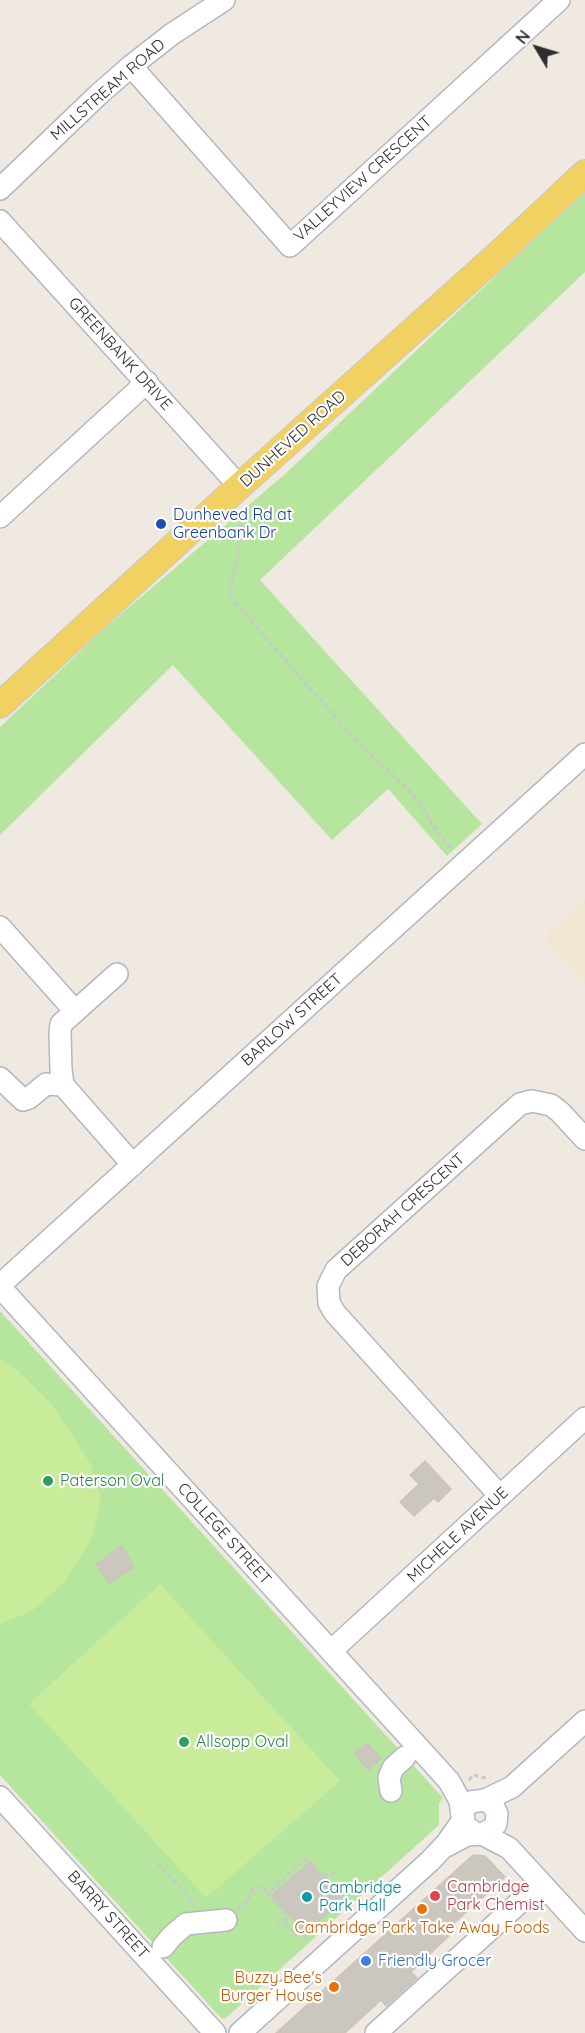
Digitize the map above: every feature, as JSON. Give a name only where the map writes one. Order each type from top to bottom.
[{"type":"main road","name":"DUNHEVED ROAD","points":[[0,705],[585,174]]},
{"type":"street","name":"VALLEYVIEW CRESCENT","points":[[131,66],[290,246],[559,0]]},
{"type":"street","name":"MILLSTREAM ROAD","points":[[0,189],[131,66],[218,1]]},
{"type":"street","name":"GREENBANK DRIVE","points":[[0,221],[240,487]]},
{"type":"street","points":[[0,517],[147,382]]},
{"type":"street","name":"BARLOW STREET","points":[[0,1286],[585,754]]},
{"type":"street","points":[[0,927],[75,1011]]},
{"type":"street","points":[[117,974],[64,1021],[60,1029],[63,1085],[133,1165]]},
{"type":"street","points":[[0,1078],[23,1100],[46,1084],[63,1085]]},
{"type":"street","name":"DEBORAH CRESCENT","points":[[500,1496],[335,1313],[329,1303],[328,1286],[336,1270],[520,1104],[532,1101],[551,1105],[585,1139]]},
{"type":"street","name":"COLLEGE STREET","points":[[0,1286],[331,1651],[459,1780],[490,1808]]},
{"type":"street","name":"MICHELE AVENUE","points":[[331,1651],[585,1419]]},
{"type":"street","points":[[490,1808],[585,1721]]},
{"type":"street","points":[[391,1791],[389,1778],[393,1768],[405,1757]]},
{"type":"street","name":"COLLEGE STREET","points":[[459,1780],[460,1801],[471,1826]]},
{"type":"street","name":"BARRY STREET","points":[[0,1797],[215,2033]]},
{"type":"street","points":[[509,1848],[471,1826],[464,1810],[470,1802],[490,1808],[509,1848],[585,1931]]},
{"type":"street","points":[[471,1826],[492,1829],[490,1808]]},
{"type":"street","points":[[240,2033],[436,1854],[459,1839],[471,1826]]},
{"type":"street","points":[[376,2033],[541,1883]]},
{"type":"street","points":[[163,1947],[186,1924],[230,1916]]},
{"type":"path","points":[[237,517],[243,532],[230,590],[232,599],[358,743],[407,788],[421,805],[436,832],[465,862]]},
{"type":"path","points":[[459,1780],[473,1775],[490,1779]]},
{"type":"path","points":[[269,1892],[307,1858],[347,1902],[334,1914]]},
{"type":"path","points":[[159,1864],[203,1912]]},
{"type":"path","points":[[322,1874],[330,1876],[336,1872]]},
{"type":"path","points":[[330,1876],[331,1884]]},
{"type":"path","points":[[230,1916],[246,1903],[249,1894],[255,1888],[263,1888],[269,1892],[267,1893],[287,1916],[285,1921]]},
{"type":"path","points":[[277,1924],[285,1921]]},
{"type":"path","points":[[285,1921],[296,1935],[305,1937],[320,1926]]},
{"type":"shaded area","points":[[585,899],[585,983],[544,937]]},
{"type":"green space","points":[[585,192],[585,272],[260,580],[482,824],[447,856],[388,789],[332,840],[173,665],[0,835],[0,727],[106,627],[284,475]]},
{"type":"green space","points":[[0,1311],[443,1798],[439,1803],[439,1825],[226,2018],[222,2019],[0,1775]]},
{"type":"green space","name":"Paterson Oval","points":[[0,1359],[18,1371],[53,1406],[90,1463],[101,1499],[91,1540],[64,1583],[32,1611],[0,1624]]},
{"type":"green space","name":"Allsopp Oval","points":[[160,1584],[340,1781],[206,1898],[29,1704]]},
{"type":"building","points":[[425,1461],[451,1489],[438,1502],[434,1498],[414,1516],[400,1502],[419,1484],[410,1475]]},
{"type":"building","points":[[122,1546],[134,1567],[109,1583],[96,1564]]},
{"type":"building","points":[[367,1743],[381,1758],[369,1770],[354,1754]]},
{"type":"building","points":[[473,1855],[485,1856],[505,1877],[450,1927],[454,1931],[411,1972],[417,1978],[386,2006],[381,2000],[345,2033],[276,2033]]},
{"type":"building","name":"Cambridge Park Hall","points":[[310,1862],[342,1900],[305,1933],[272,1895]]},
{"type":"place","name":"Dunheved Rd at Greenbank Dr","points":[[161,524]]},
{"type":"place","name":"Paterson Oval","points":[[48,1481]]},
{"type":"place","name":"Allsopp Oval","points":[[184,1742]]},
{"type":"place","name":"Cambridge Park Chemist","points":[[435,1896]]},
{"type":"place","name":"Cambridge Park Hall","points":[[307,1897]]},
{"type":"place","name":"Cambridge Park Take Away Foods","points":[[422,1909]]},
{"type":"place","name":"Friendly Grocer","points":[[366,1961]]},
{"type":"place","name":"Buzzy Bee's Burger House","points":[[334,1987]]}]
